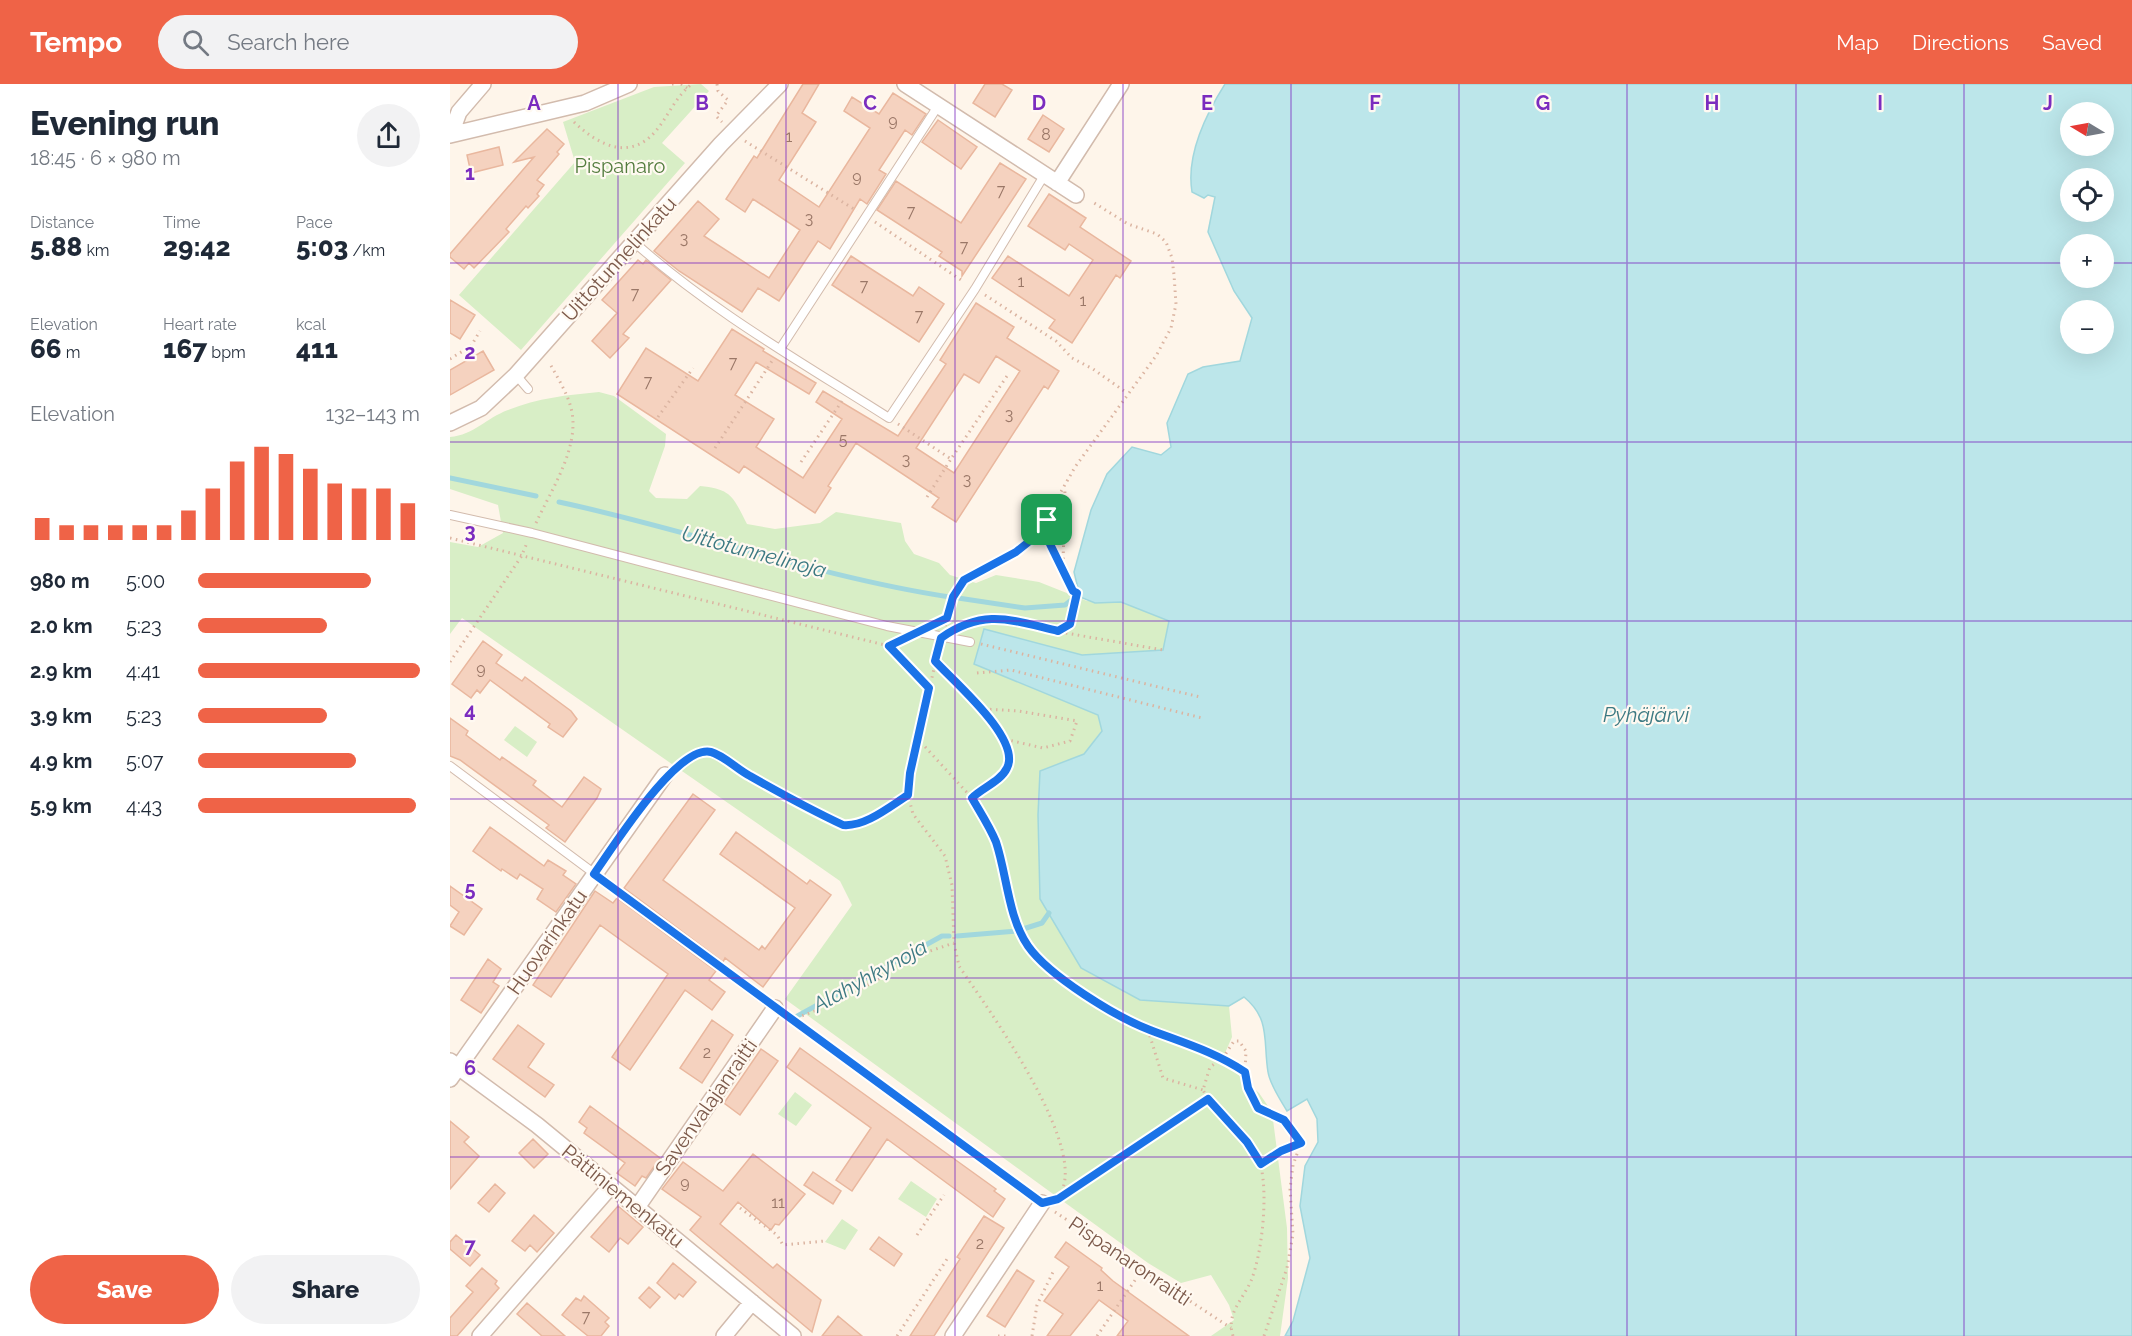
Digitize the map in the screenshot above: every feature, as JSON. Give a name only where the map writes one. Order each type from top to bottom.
[{"type":"street","points":[[451,135],[459,112],[483,84]]},
{"type":"street","points":[[451,135],[585,103],[630,84]]},
{"type":"street","name":"Uittotunnelinkatu","points":[[450,423],[481,408],[516,375],[721,144],[780,84]]},
{"type":"street","points":[[905,84],[1076,195]]},
{"type":"street","points":[[1051,179],[1121,84]]},
{"type":"street","name":"Huovarinkatu","points":[[450,1079],[455,1064],[665,775]]},
{"type":"street","name":"Savenvalajanraitti","points":[[638,1206],[775,1008]]},
{"type":"street","name":"Pättiniemenkatu","points":[[455,1064],[638,1206],[793,1336]]},
{"type":"street","points":[[480,1336],[611,1186]]},
{"type":"street","points":[[953,1336],[1042,1203]]},
{"type":"street","points":[[724,1336],[752,1302]]},
{"type":"lane","points":[[780,349],[939,104]]},
{"type":"lane","points":[[634,242],[683,283],[780,349],[889,418],[1051,179]]},
{"type":"lane","points":[[516,375],[528,389]]},
{"type":"lane","points":[[450,515],[532,533],[789,602],[941,638],[970,642]]},
{"type":"lane","points":[[450,766],[775,1008]]},
{"type":"path","points":[[672,84],[679,84],[687,88]]},
{"type":"path","points":[[572,120],[592,138],[604,145],[627,149],[641,144],[656,132],[692,84]]},
{"type":"path","points":[[717,84],[718,91],[728,100],[716,116],[726,125]]},
{"type":"path","points":[[742,140],[866,216],[1037,328],[1056,341],[1072,358],[1093,369],[1127,393]]},
{"type":"path","points":[[1058,1199],[1065,1174],[1058,1134],[1039,1089],[959,966],[954,943],[952,885],[945,856],[913,814],[908,795],[917,738],[953,597],[964,580],[1016,552],[1036,536],[1075,467],[1156,356],[1171,328],[1176,304],[1172,258],[1166,242],[1157,234],[1128,224],[1088,199],[1076,195]]},
{"type":"path","points":[[450,359],[471,346],[480,331]]},
{"type":"path","points":[[715,448],[780,349]]},
{"type":"path","points":[[450,662],[521,557],[564,463],[572,435],[572,410],[561,382],[547,359]]},
{"type":"path","points":[[658,417],[693,368]]},
{"type":"path","points":[[927,497],[1009,373]]},
{"type":"path","points":[[801,462],[848,392]]},
{"type":"path","points":[[889,418],[951,459]]},
{"type":"path","points":[[1063,567],[1065,486]]},
{"type":"path","points":[[1047,520],[1049,542],[1073,591],[1077,593],[1070,624],[1058,631]]},
{"type":"path","points":[[450,538],[889,646],[929,688]]},
{"type":"path","points":[[889,646],[947,618]]},
{"type":"path","points":[[941,638],[961,624],[1000,618],[1163,650]]},
{"type":"path","points":[[970,642],[1200,697]]},
{"type":"path","points":[[935,661],[969,698],[984,709],[1004,739],[1010,759],[1007,769],[972,798]]},
{"type":"path","points":[[977,673],[1011,670],[1202,718]]},
{"type":"path","points":[[984,709],[1019,711],[1077,721],[1070,741],[1061,744],[1043,748],[1004,739]]},
{"type":"path","points":[[917,738],[972,798],[995,840],[1019,926],[1027,945],[1050,971],[1111,1010],[1148,1030],[1223,1058],[1245,1072]]},
{"type":"path","points":[[665,775],[683,762],[711,752],[806,807],[843,825],[852,826],[880,813],[908,795]]},
{"type":"path","points":[[791,1020],[833,1004],[930,951],[954,943]]},
{"type":"path","name":"Pispanaronraitti","points":[[775,1008],[1042,1203],[1231,1328]]},
{"type":"path","points":[[1148,1030],[1163,1078],[1203,1090],[1208,1099],[1247,1142],[1261,1164],[1261,1235],[1251,1281],[1232,1314],[1233,1336]]},
{"type":"path","points":[[1203,1090],[1210,1072],[1223,1058],[1231,1043],[1239,1041],[1246,1051],[1245,1072],[1248,1088],[1258,1108],[1284,1120],[1301,1143]]},
{"type":"path","points":[[1042,1203],[1058,1199],[1208,1099]]},
{"type":"path","points":[[1261,1164],[1281,1151],[1301,1143]]},
{"type":"path","points":[[1264,1336],[1287,1268],[1293,1234],[1290,1189],[1293,1165],[1301,1143]]},
{"type":"path","points":[[918,1235],[944,1195]]},
{"type":"path","points":[[740,1208],[777,1235],[783,1245],[825,1241]]},
{"type":"path","points":[[897,1336],[949,1256]]},
{"type":"path","points":[[1032,1336],[1037,1305],[1054,1270]]},
{"type":"path","points":[[1097,1336],[1143,1270]]},
{"type":"path","points":[[998,1336],[1008,1336]]},
{"type":"green space","name":"Pispanaro","points":[[701,84],[709,91],[662,143],[685,163],[521,350],[459,295],[575,162],[563,122],[654,87]]},
{"type":"green space","points":[[599,392],[614,396],[666,434],[665,446],[649,491],[656,498],[687,499],[700,486],[719,489],[734,501],[747,524],[775,529],[820,523],[836,512],[901,523],[905,541],[914,554],[939,563],[950,575],[976,583],[996,575],[1039,582],[1087,601],[1121,602],[1140,607],[1169,621],[1163,650],[1082,655],[984,629],[974,664],[1098,715],[1102,730],[1084,754],[1040,771],[1040,899],[1082,968],[1140,1000],[1229,1006],[1232,1037],[1222,1060],[1259,1093],[1272,1112],[1287,1228],[1288,1278],[1280,1336],[1211,1336],[1234,1320],[1229,1305],[1211,1275],[1181,1283],[1148,1263],[785,999],[852,905],[840,881],[462,618],[450,634],[450,542],[478,547],[503,533],[498,505],[450,489],[450,437],[473,430],[500,413],[519,406],[575,394]]},
{"type":"green space","points":[[515,726],[537,742],[527,757],[504,740]]},
{"type":"green space","points":[[795,1092],[812,1105],[796,1126],[778,1114]]},
{"type":"green space","points":[[911,1181],[937,1199],[926,1217],[898,1199]]},
{"type":"green space","points":[[842,1219],[858,1230],[845,1250],[825,1242]]},
{"type":"water","name":"Pyhäjärvi","points":[[1225,84],[2132,84],[2132,1336],[1285,1336],[1293,1321],[1310,1258],[1300,1206],[1305,1166],[1318,1142],[1317,1119],[1307,1099],[1287,1111],[1278,1097],[1268,1072],[1262,1022],[1253,1005],[1244,997],[1229,1006],[1140,1000],[1081,968],[1040,899],[1038,815],[1040,771],[1084,754],[1102,731],[1098,715],[974,664],[984,629],[1082,655],[1163,650],[1169,621],[1121,602],[1095,603],[1080,597],[1074,572],[1091,510],[1107,474],[1132,447],[1161,455],[1171,447],[1167,423],[1188,374],[1203,367],[1240,361],[1252,318],[1234,291],[1208,232],[1215,197],[1208,195],[1204,198],[1192,192],[1192,164],[1205,122]]},
{"type":"building","points":[[803,84],[819,84],[802,113],[816,122],[779,180],[819,207],[870,128],[844,111],[852,97],[879,114],[893,93],[926,114],[912,135],[905,130],[879,170],[886,174],[867,204],[860,199],[830,249],[818,241],[779,301],[758,288],[742,312],[679,271],[654,251],[698,201],[719,219],[704,236],[769,278],[800,230],[753,199],[745,212],[726,199],[754,156],[757,158]]},
{"type":"building","points":[[985,84],[1002,84],[1012,90],[995,117],[973,103]]},
{"type":"building","points":[[1043,115],[1064,129],[1049,152],[1028,139]]},
{"type":"building","points":[[938,120],[977,147],[961,169],[922,142]]},
{"type":"building","points":[[547,129],[564,144],[557,152],[559,154],[537,180],[544,185],[537,194],[539,196],[528,208],[526,206],[506,229],[509,232],[474,268],[469,263],[464,269],[450,257],[450,254],[534,157],[514,162]]},
{"type":"building","points":[[499,147],[503,165],[471,173],[467,155]]},
{"type":"building","points":[[1000,163],[1026,179],[962,276],[962,271],[939,256],[942,252],[877,210],[896,181],[961,223]]},
{"type":"building","points":[[1049,194],[1086,218],[1080,227],[1131,261],[1120,278],[1116,275],[1072,343],[1049,328],[1055,320],[992,278],[1008,256],[1069,296],[1093,260],[1069,244],[1065,250],[1028,226]]},
{"type":"building","points":[[851,256],[913,296],[919,287],[944,304],[919,342],[832,285]]},
{"type":"building","points":[[638,260],[643,264],[646,260],[671,280],[623,334],[629,338],[610,358],[592,341],[617,313],[602,300]]},
{"type":"building","points":[[450,300],[475,315],[460,339],[450,333]]},
{"type":"building","points":[[976,303],[1014,327],[1007,338],[1059,371],[1048,389],[1044,386],[956,522],[932,507],[939,498],[856,443],[828,486],[831,488],[815,513],[744,466],[739,473],[617,394],[646,348],[698,381],[732,329],[816,383],[809,394],[756,362],[735,395],[774,419],[756,447],[803,478],[842,419],[816,402],[823,391],[898,436],[946,364],[940,360]],"holes":[[[996,356],[1020,371],[954,473],[916,448],[964,374],[979,383]]]},
{"type":"building","points":[[483,351],[494,370],[450,395],[450,370]]},
{"type":"building","points":[[483,641],[502,655],[496,663],[522,681],[525,677],[571,711],[577,719],[563,737],[548,727],[550,724],[490,680],[480,693],[477,690],[471,698],[452,684]]},
{"type":"building","points":[[450,718],[468,731],[466,735],[500,760],[502,757],[536,781],[533,785],[562,807],[584,777],[601,789],[565,842],[546,828],[549,825],[460,760],[450,756]]},
{"type":"building","points":[[693,794],[715,810],[663,880],[759,950],[762,946],[765,949],[795,908],[720,854],[736,832],[807,884],[810,880],[831,895],[763,987],[725,958],[723,962],[624,888]]},
{"type":"building","points":[[490,827],[544,866],[548,860],[566,871],[563,875],[576,884],[556,912],[537,899],[543,889],[520,874],[517,879],[502,869],[501,871],[473,851]]},
{"type":"building","points":[[450,886],[482,909],[464,935],[450,926],[459,912],[450,905]]},
{"type":"building","points":[[595,891],[613,903],[617,898],[716,971],[709,980],[725,992],[712,1010],[685,990],[630,1070],[612,1057],[668,974],[600,925],[551,997],[533,985]]},
{"type":"building","points":[[488,959],[501,969],[493,982],[499,986],[481,1013],[461,1000]]},
{"type":"building","points":[[712,1020],[733,1035],[702,1083],[680,1068]]},
{"type":"building","points":[[518,1025],[544,1044],[528,1067],[554,1085],[545,1097],[493,1059]]},
{"type":"building","points":[[800,1048],[996,1189],[994,1191],[1005,1199],[993,1217],[887,1139],[852,1191],[836,1180],[871,1128],[787,1067]]},
{"type":"building","points":[[761,1049],[778,1061],[740,1115],[724,1103]]},
{"type":"building","points":[[590,1106],[660,1158],[646,1178],[642,1176],[635,1186],[617,1173],[625,1163],[584,1133],[587,1128],[579,1122]]},
{"type":"building","points":[[450,1121],[469,1137],[464,1142],[479,1156],[450,1189]]},
{"type":"building","points":[[533,1139],[548,1154],[534,1168],[519,1153]]},
{"type":"building","points":[[753,1154],[805,1194],[779,1225],[775,1224],[771,1230],[738,1202],[720,1224],[773,1268],[777,1264],[821,1300],[812,1332],[690,1230],[701,1217],[662,1189],[683,1162],[723,1191]]},
{"type":"building","points":[[813,1172],[841,1191],[833,1204],[804,1185]]},
{"type":"building","points":[[495,1184],[505,1193],[489,1212],[478,1203]]},
{"type":"building","points":[[618,1206],[643,1227],[628,1244],[620,1238],[609,1252],[591,1237]]},
{"type":"building","points":[[534,1215],[554,1233],[537,1252],[530,1245],[525,1251],[512,1241]]},
{"type":"building","points":[[984,1216],[1004,1228],[934,1336],[910,1336],[960,1259],[957,1257]]},
{"type":"building","points":[[456,1235],[480,1255],[470,1266],[450,1249],[450,1242]]},
{"type":"building","points":[[879,1237],[902,1254],[894,1266],[870,1249]]},
{"type":"building","points":[[1066,1242],[1102,1268],[1101,1270],[1113,1281],[1189,1336],[1117,1336],[1128,1321],[1099,1300],[1070,1336],[1047,1336],[1063,1314],[1044,1301],[1069,1267],[1055,1257]]},
{"type":"building","points":[[673,1263],[696,1282],[683,1297],[679,1294],[675,1299],[657,1283]]},
{"type":"building","points":[[482,1268],[497,1281],[495,1284],[499,1288],[457,1336],[450,1336],[450,1318],[473,1292],[466,1286]]},
{"type":"building","points":[[1017,1270],[1034,1281],[1005,1327],[987,1316]]},
{"type":"building","points":[[649,1287],[660,1297],[650,1308],[639,1298]]},
{"type":"building","points":[[584,1296],[609,1318],[605,1322],[609,1326],[601,1336],[588,1336],[562,1315],[576,1298],[581,1301]]},
{"type":"building","points":[[527,1303],[565,1336],[542,1336],[517,1314]]},
{"type":"building","points":[[838,1316],[862,1336],[822,1336]]},
{"type":"waterway","name":"Uittotunnelinoja","points":[[450,478],[536,496]]},
{"type":"waterway","name":"Uittotunnelinoja","points":[[559,502],[852,578],[950,597]]},
{"type":"waterway","name":"Uittotunnelinoja","points":[[958,598],[1025,608],[1065,605],[1079,594]]},
{"type":"waterway","name":"Alahyhkynoja","points":[[1023,929],[1042,923],[1049,913]]},
{"type":"waterway","name":"Alahyhkynoja","points":[[957,936],[1017,931]]},
{"type":"waterway","name":"Alahyhkynoja","points":[[792,1019],[942,936],[949,936]]},
{"type":"route","points":[[1047,520],[1049,542],[1073,591],[1077,593],[1070,624],[1058,631],[1000,618],[961,624],[941,638],[935,661],[969,698],[984,709],[1004,739],[1010,759],[1007,769],[972,798],[995,840],[1019,926],[1027,945],[1050,971],[1111,1010],[1148,1030],[1205,1049],[1245,1072],[1248,1088],[1258,1108],[1284,1120],[1290,1125],[1301,1143],[1281,1151],[1261,1164],[1247,1142],[1208,1099],[1058,1199],[1042,1203],[594,874],[665,775],[701,753],[711,752],[747,775],[843,825],[852,826],[880,813],[908,795],[910,773],[929,688],[889,646],[947,618],[953,597],[964,580],[1016,552],[1036,536],[1047,520]]}]
